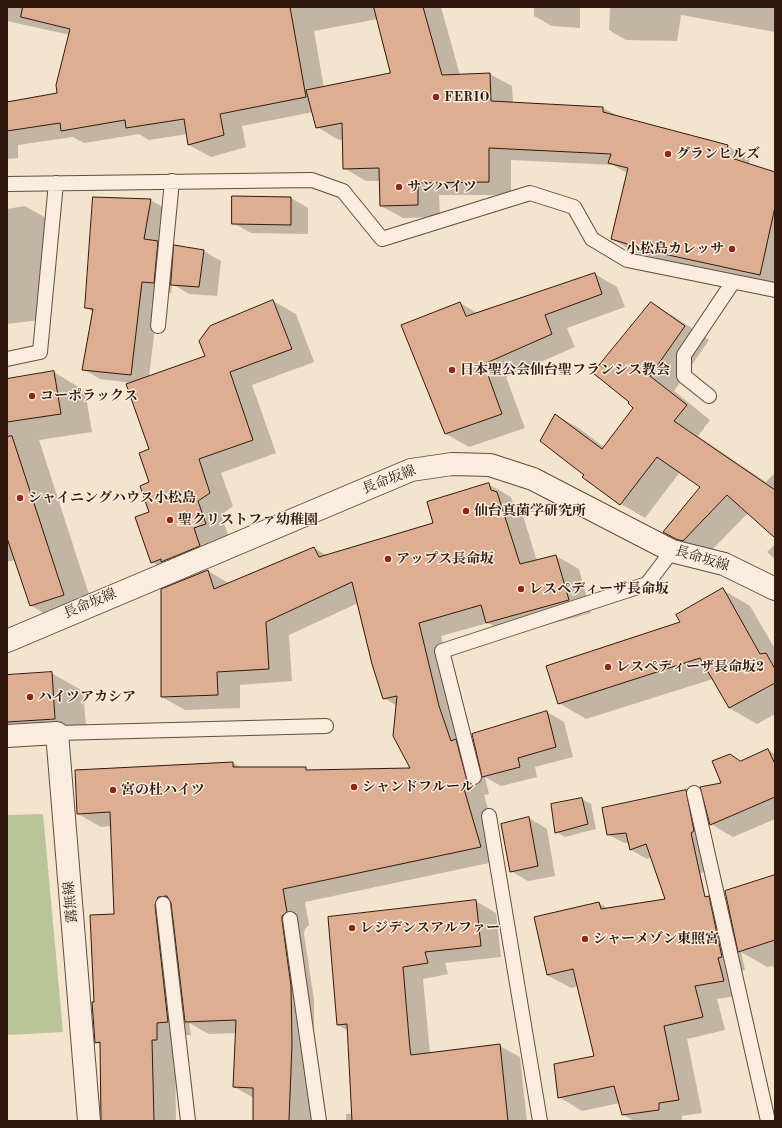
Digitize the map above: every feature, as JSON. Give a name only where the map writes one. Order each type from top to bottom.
[{"type":"street","name":"長命坂線","points":[[7,641],[411,470],[452,464],[490,465],[533,479],[672,550],[724,564],[775,589]]},
{"type":"street","points":[[7,736],[57,733]]},
{"type":"street","name":"露無線","points":[[57,733],[89,1121]]},
{"type":"lane","points":[[7,184],[312,180],[343,191],[382,239],[530,193],[574,207],[592,239],[627,260],[775,290]]},
{"type":"lane","points":[[158,326],[172,181]]},
{"type":"lane","points":[[7,359],[40,352],[56,183]]},
{"type":"lane","points":[[709,396],[684,376],[684,355],[733,282]]},
{"type":"lane","points":[[474,777],[442,651],[647,584],[672,550]]},
{"type":"lane","points":[[57,733],[326,726]]},
{"type":"lane","points":[[694,793],[768,1121]]},
{"type":"lane","points":[[489,816],[540,1121]]},
{"type":"lane","points":[[163,904],[188,1121]]},
{"type":"lane","points":[[290,919],[319,1121]]},
{"type":"green space","points":[[43,814],[63,1032],[7,1035],[7,815]]},
{"type":"building","points":[[23,7],[290,7],[306,97],[220,114],[224,135],[188,145],[184,119],[126,128],[125,120],[61,131],[60,123],[7,131],[7,102],[57,93],[56,85],[70,29],[21,17]]},
{"type":"building","points":[[374,7],[423,7],[442,75],[490,73],[491,101],[603,107],[603,112],[728,145],[725,156],[775,172],[775,207],[760,275],[650,251],[611,239],[628,168],[608,163],[611,154],[489,148],[489,182],[418,183],[418,205],[380,206],[379,168],[343,169],[342,123],[316,128],[306,90],[390,73]]},
{"type":"building","points":[[232,196],[291,197],[291,225],[232,224]]},
{"type":"building","points":[[93,197],[151,199],[144,239],[158,241],[154,283],[142,282],[131,375],[82,370],[93,309],[85,308]]},
{"type":"building","points":[[174,245],[204,250],[199,287],[171,285]]},
{"type":"building","points":[[595,273],[602,294],[545,315],[552,334],[484,364],[502,414],[445,434],[401,325],[460,302],[466,316]]},
{"type":"building","points":[[273,300],[292,349],[230,372],[253,440],[199,459],[210,493],[198,501],[206,524],[194,528],[200,546],[161,562],[161,559],[151,563],[135,517],[149,512],[140,486],[149,482],[139,453],[149,449],[126,384],[205,356],[199,341],[210,326]]},
{"type":"building","points":[[651,302],[685,326],[650,376],[687,405],[674,421],[775,490],[775,538],[727,495],[683,541],[676,539],[663,532],[700,487],[657,457],[620,505],[582,477],[584,475],[540,441],[555,414],[602,449],[633,408],[628,403],[629,402],[593,373]]},
{"type":"building","name":"コーポラックス","points":[[54,371],[61,414],[7,422],[7,379]]},
{"type":"building","name":"シャイニングハウス小松島","points":[[12,436],[64,595],[30,606],[7,538],[7,437]]},
{"type":"building","points":[[489,483],[491,490],[497,492],[520,564],[556,555],[569,600],[486,623],[481,605],[419,623],[439,706],[451,741],[456,739],[467,781],[462,782],[481,847],[283,889],[287,912],[282,916],[282,920],[291,986],[292,1044],[289,1121],[253,1121],[253,1088],[233,1087],[236,1020],[185,1022],[171,903],[167,896],[158,897],[155,905],[168,1022],[157,1023],[157,1040],[152,1040],[154,1121],[101,1121],[100,1042],[95,1043],[92,1002],[94,1002],[90,915],[114,914],[110,812],[77,814],[75,770],[233,762],[233,767],[306,767],[306,770],[410,768],[393,736],[397,696],[383,699],[372,664],[352,582],[266,622],[269,669],[217,672],[218,695],[161,697],[161,589],[208,570],[214,589],[314,547],[319,557],[433,523],[427,502]]},
{"type":"building","points":[[723,588],[760,654],[766,653],[775,669],[775,683],[729,708],[700,658],[558,704],[546,666],[680,622],[676,615]]},
{"type":"building","name":"ハイツアカシア","points":[[52,672],[55,719],[7,722],[7,675]]},
{"type":"building","points":[[547,711],[556,747],[518,758],[520,767],[482,777],[472,734]]},
{"type":"building","points":[[768,749],[775,764],[775,797],[710,825],[700,787],[721,783],[712,761],[730,754],[740,761]]},
{"type":"building","points":[[686,790],[694,831],[691,833],[705,897],[709,896],[722,957],[718,958],[724,981],[695,986],[703,1017],[664,1026],[679,1100],[659,1103],[659,1110],[622,1115],[614,1086],[558,1098],[554,1064],[594,1056],[573,969],[547,975],[534,917],[599,902],[601,909],[665,899],[646,844],[630,850],[626,833],[607,835],[602,808]]},
{"type":"building","points":[[582,798],[588,824],[555,833],[551,804]]},
{"type":"building","points":[[529,817],[538,866],[510,872],[501,824]]},
{"type":"building","points":[[775,875],[775,940],[738,952],[725,891]]},
{"type":"building","points":[[476,900],[481,946],[425,952],[428,963],[403,967],[410,1049],[411,1055],[500,1044],[508,1121],[352,1121],[347,1024],[337,1025],[328,917]]},
{"type":"place","name":"FERIO","points":[[436,97]]},
{"type":"place","name":"グランヒルズ","points":[[668,154]]},
{"type":"place","name":"サンハイツ","points":[[399,187]]},
{"type":"place","name":"小松島カレッサ","points":[[732,249]]},
{"type":"place","name":"日本聖公会仙台聖フランシス教会","points":[[452,370]]},
{"type":"place","name":"コーポラックス","points":[[32,396]]},
{"type":"place","name":"シャイニングハウス小松島","points":[[20,498]]},
{"type":"place","name":"仙台真菌学研究所","points":[[466,511]]},
{"type":"place","name":"聖クリストファ幼稚園","points":[[170,520]]},
{"type":"place","name":"アップス長命坂","points":[[388,559]]},
{"type":"place","name":"レスペディーザ長命坂","points":[[521,589]]},
{"type":"place","name":"レスペディーザ長命坂2","points":[[608,667]]},
{"type":"place","name":"ハイツアカシア","points":[[30,697]]},
{"type":"place","name":"シャンドフルール","points":[[354,787]]},
{"type":"place","name":"宮の杜ハイツ","points":[[113,790]]},
{"type":"place","name":"レジデンスアルファー","points":[[352,928]]},
{"type":"place","name":"シャーメゾン東照宮","points":[[585,939]]}]
